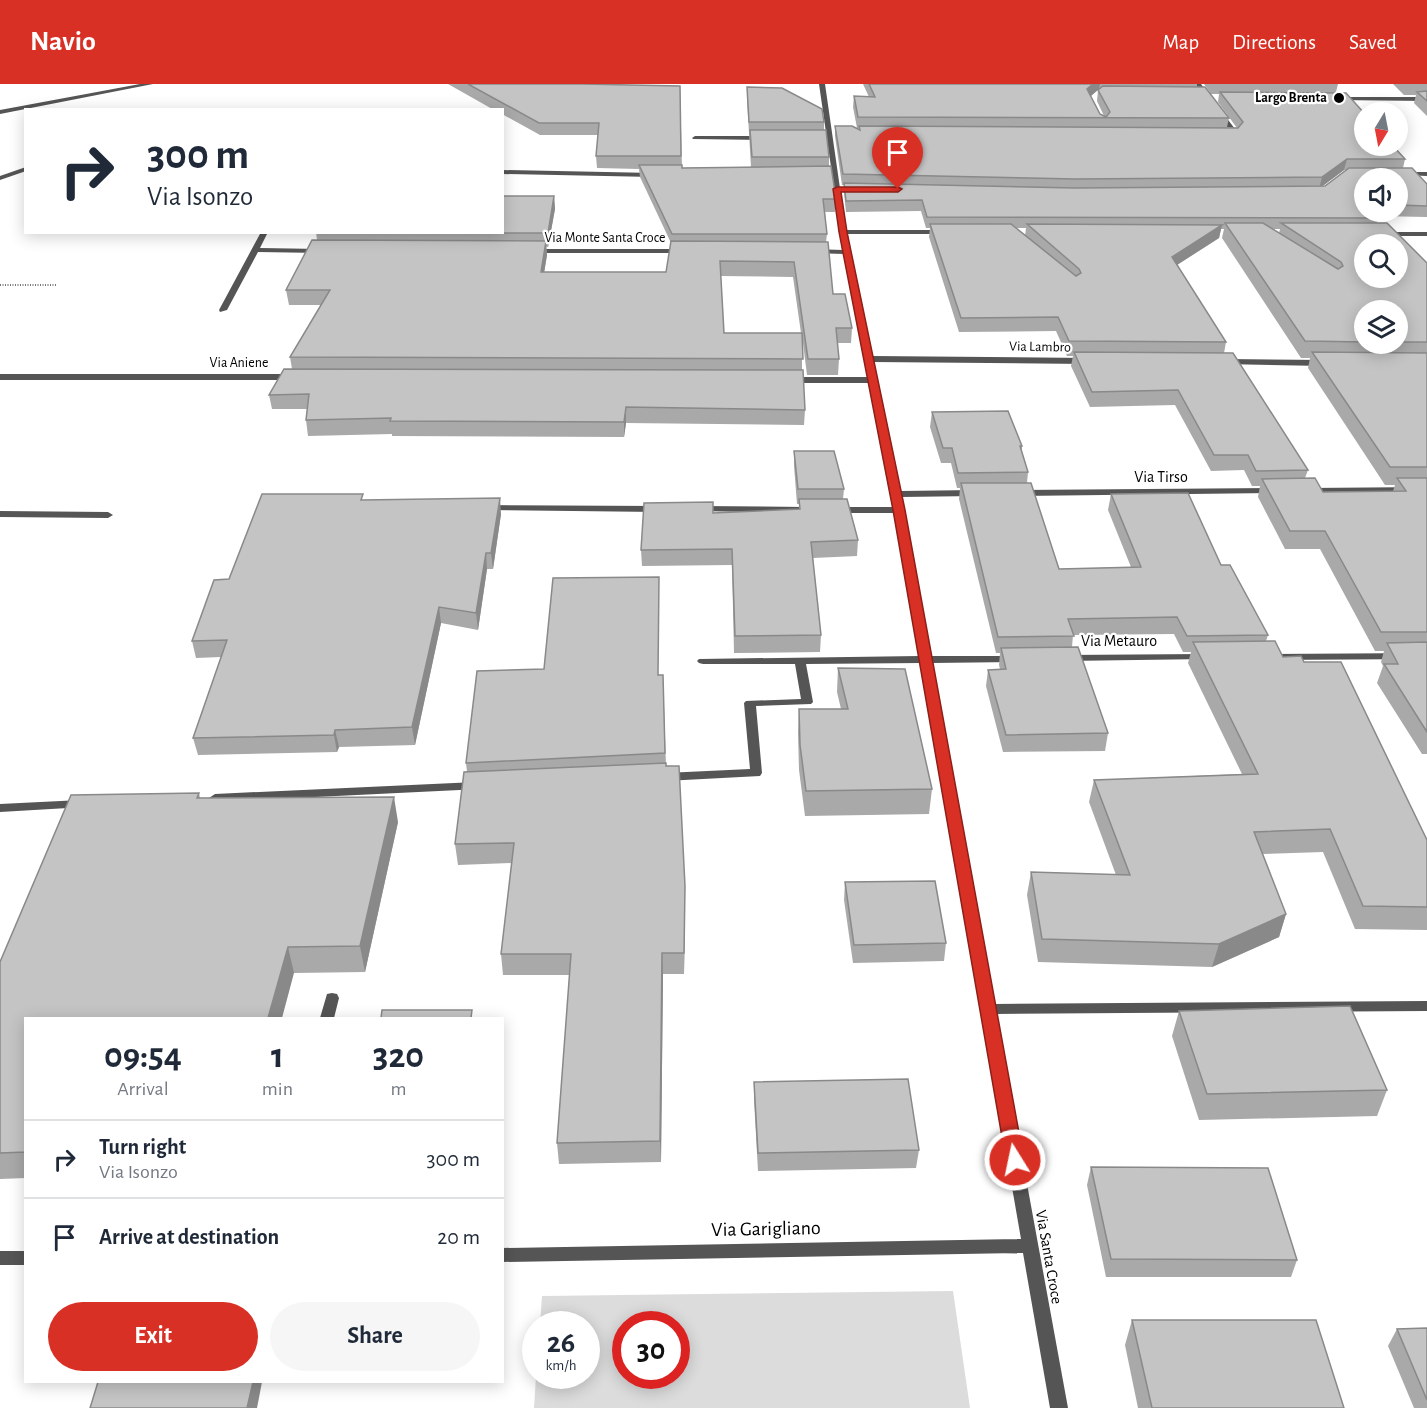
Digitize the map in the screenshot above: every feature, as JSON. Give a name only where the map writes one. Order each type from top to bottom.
[{"type":"street","points":[[0,112],[150,84]]},
{"type":"street","name":"Via Santa Croce","points":[[822,84],[830,135],[829,174],[843,189],[843,232],[899,510],[1059,1408]]},
{"type":"street","points":[[1198,84],[1236,134],[1224,134]]},
{"type":"street","points":[[1194,94],[1220,98]]},
{"type":"street","points":[[1332,99],[1427,99]]},
{"type":"street","points":[[695,138],[774,138]]},
{"type":"street","points":[[0,178],[24,170]]},
{"type":"street","points":[[504,172],[668,174]]},
{"type":"street","points":[[1408,174],[1427,174]]},
{"type":"street","points":[[843,232],[951,232]]},
{"type":"street","points":[[223,310],[264,234]]},
{"type":"street","points":[[1408,234],[1427,234]]},
{"type":"street","points":[[255,250],[326,250]]},
{"type":"street","name":"Via Monte Santa Croce","points":[[515,251],[693,251]]},
{"type":"street","points":[[800,251],[847,252]]},
{"type":"street","name":"Via Lambro","points":[[869,359],[1095,361]]},
{"type":"street","points":[[1213,362],[1332,363]]},
{"type":"street","name":"Via Aniene","points":[[0,377],[310,377]]},
{"type":"street","points":[[778,380],[874,380]]},
{"type":"street","points":[[1297,491],[1427,490]]},
{"type":"street","name":"Via Tirso","points":[[1014,493],[1285,491]]},
{"type":"street","points":[[896,494],[990,493]]},
{"type":"street","points":[[477,508],[665,509]]},
{"type":"street","points":[[688,509],[899,510]]},
{"type":"street","points":[[0,514],[108,515]]},
{"type":"street","points":[[1248,657],[1427,656]]},
{"type":"street","name":"Via Metauro","points":[[1057,658],[1212,657]]},
{"type":"street","points":[[703,661],[1033,658]]},
{"type":"street","points":[[649,778],[756,772],[750,703],[807,702],[800,660]]},
{"type":"street","points":[[201,799],[484,785]]},
{"type":"street","points":[[0,808],[94,804]]},
{"type":"street","points":[[327,1017],[332,998]]},
{"type":"street","points":[[988,1009],[1427,1006]]},
{"type":"street","name":"Via Garigliano","points":[[504,1254],[1030,1246]]},
{"type":"street","points":[[0,1258],[24,1258]]},
{"type":"path","points":[[0,285],[57,285]]},
{"type":"shaded area","points":[[953,1291],[970,1408],[534,1408],[535,1389],[600,1389],[600,1311],[541,1311],[542,1296]]},
{"type":"building","points":[[468,84],[680,86],[681,156],[596,156],[599,123],[539,123]]},
{"type":"building","points":[[869,84],[1093,84],[1087,89],[1100,114],[1106,117],[1110,112],[1098,90],[1103,86],[1205,87],[1229,118],[858,117],[854,96],[875,97]]},
{"type":"building","points":[[747,87],[782,88],[822,109],[824,122],[749,122]]},
{"type":"building","points":[[1427,91],[1427,101],[1417,92]]},
{"type":"building","points":[[1220,92],[1346,93],[1354,102],[1354,156],[1402,156],[1405,159],[1347,159],[1322,177],[1076,179],[843,174],[835,126],[852,126],[860,130],[859,126],[1238,128],[1243,122]]},
{"type":"building","points":[[750,130],[826,130],[829,157],[752,157]]},
{"type":"building","points":[[639,165],[682,165],[682,168],[831,166],[836,199],[823,199],[827,234],[672,234]]},
{"type":"building","points":[[1349,168],[1354,168],[1354,218],[927,217],[922,200],[846,201],[844,183],[1075,188],[1325,186]]},
{"type":"building","points":[[1408,168],[1412,168],[1427,184],[1427,206],[1408,205]]},
{"type":"building","points":[[504,196],[554,196],[548,233],[504,233]]},
{"type":"building","points":[[1225,223],[1263,223],[1338,269],[1343,266],[1341,262],[1281,223],[1387,223],[1398,234],[1354,234],[1354,288],[1408,288],[1408,244],[1427,263],[1427,342],[1408,342],[1408,300],[1354,300],[1354,342],[1305,341]]},
{"type":"building","points":[[930,224],[1011,224],[1076,276],[1081,273],[1079,269],[1027,224],[1222,225],[1172,257],[1226,342],[1069,341],[1058,317],[961,318]]},
{"type":"building","points":[[312,240],[546,241],[541,272],[666,272],[671,241],[828,242],[833,294],[845,294],[852,328],[836,328],[839,359],[808,359],[794,262],[720,261],[724,333],[802,333],[803,359],[290,357],[330,290],[286,290]]},
{"type":"building","points":[[1074,352],[1233,353],[1308,470],[1256,471],[1248,455],[1214,455],[1178,390],[1092,392]]},
{"type":"building","points":[[1312,352],[1427,353],[1427,467],[1390,467]]},
{"type":"building","points":[[284,369],[803,370],[805,410],[626,407],[624,422],[390,421],[391,418],[306,420],[309,394],[269,395]]},
{"type":"building","points":[[1008,411],[1022,446],[1020,446],[1028,472],[958,473],[952,448],[943,448],[932,412]]},
{"type":"building","points":[[794,451],[834,451],[844,489],[798,489]]},
{"type":"building","points":[[1315,478],[1323,492],[1406,491],[1397,478],[1427,478],[1427,632],[1381,632],[1325,531],[1290,531],[1262,479]]},
{"type":"building","points":[[961,483],[1031,483],[1059,569],[1141,567],[1111,494],[1188,493],[1221,565],[1230,565],[1268,635],[1187,636],[1177,617],[1068,619],[1074,636],[998,637]]},
{"type":"building","points":[[262,494],[363,494],[361,500],[500,498],[491,553],[486,553],[476,613],[439,607],[412,727],[335,730],[334,735],[193,738],[227,640],[192,641],[214,580],[229,579]]},
{"type":"building","points":[[799,499],[847,499],[858,540],[811,542],[821,635],[735,636],[732,549],[641,550],[644,503],[713,502],[713,513],[800,509]]},
{"type":"building","points":[[659,577],[658,675],[663,675],[665,753],[466,763],[477,671],[544,669],[553,578]]},
{"type":"building","points":[[1275,641],[1283,657],[1301,656],[1304,662],[1341,662],[1427,840],[1427,907],[1363,906],[1330,829],[1254,832],[1286,914],[1219,944],[1042,939],[1031,872],[1130,875],[1094,780],[1258,774],[1193,642]]},
{"type":"building","points":[[1427,642],[1427,732],[1384,664],[1398,664],[1387,643]]},
{"type":"building","points":[[1078,647],[1108,733],[1006,735],[988,670],[1006,669],[1001,648]]},
{"type":"building","points":[[838,668],[905,669],[932,789],[806,791],[800,745],[799,709],[848,709]]},
{"type":"building","points":[[666,763],[666,766],[679,766],[685,886],[684,953],[662,953],[660,1141],[557,1143],[571,954],[501,954],[514,843],[455,844],[464,772]]},
{"type":"building","points":[[199,793],[197,798],[394,797],[360,946],[288,947],[268,1017],[24,1017],[24,1152],[0,1153],[0,962],[71,795]]},
{"type":"building","points":[[935,881],[946,943],[854,945],[845,882]]},
{"type":"building","points":[[1350,1006],[1387,1090],[1207,1094],[1179,1011]]},
{"type":"building","points":[[382,1010],[472,1010],[471,1017],[381,1017]]},
{"type":"building","points":[[908,1079],[919,1150],[758,1153],[754,1082]]},
{"type":"building","points":[[1091,1167],[1268,1168],[1297,1260],[1111,1259]]},
{"type":"building","points":[[1132,1320],[1316,1320],[1344,1408],[1152,1408]]},
{"type":"building","points":[[1427,1328],[1427,1400],[1397,1329]]},
{"type":"building","points":[[98,1383],[253,1383],[247,1408],[90,1408]]},
{"type":"place","name":"Largo Brenta","points":[[1339,98]]},
{"type":"route","points":[[898,189],[837,189],[843,232],[899,510],[1015,1160]]}]
